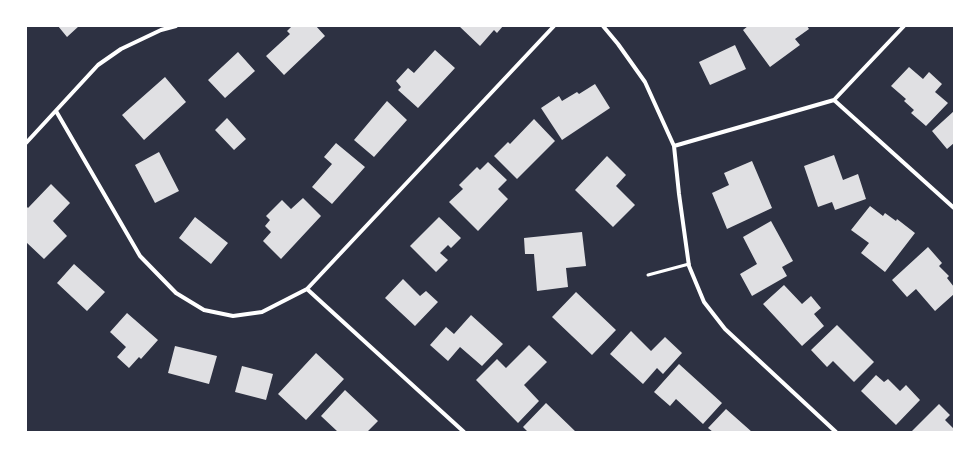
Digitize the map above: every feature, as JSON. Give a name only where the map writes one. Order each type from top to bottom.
[{"type":"street","points":[[26,143],[98,65],[122,48],[160,28],[176,26]]},
{"type":"street","points":[[56,111],[140,256],[176,293],[204,310],[233,316],[262,312],[307,289],[554,26]]},
{"type":"street","points":[[603,26],[645,82],[674,146],[689,264],[704,302],[725,329],[836,432]]},
{"type":"street","points":[[674,146],[834,100],[904,26]]},
{"type":"street","points":[[834,100],[954,208]]},
{"type":"street","points":[[307,289],[464,432]]},
{"type":"lane","points":[[648,275],[689,264]]},
{"type":"building","points":[[58,26],[79,26],[67,37]]},
{"type":"building","points":[[292,26],[316,26],[325,36],[284,75],[266,56],[290,34],[287,31]]},
{"type":"building","points":[[459,26],[503,26],[497,33],[494,30],[480,46]]},
{"type":"building","points":[[748,26],[807,26],[809,29],[795,39],[800,45],[770,67],[743,30]]},
{"type":"building","points":[[735,45],[746,69],[710,85],[699,62]]},
{"type":"building","points":[[435,50],[455,68],[418,108],[398,90],[401,87],[396,81],[408,68],[414,73]]},
{"type":"building","points":[[238,52],[255,71],[225,98],[208,80]]},
{"type":"building","points":[[909,67],[923,79],[929,72],[942,84],[935,92],[948,103],[926,126],[911,113],[914,110],[904,101],[906,99],[891,86]]},
{"type":"building","points":[[165,77],[186,102],[144,140],[122,115]]},
{"type":"building","points":[[595,84],[610,108],[562,140],[541,108],[559,96],[562,101],[577,92],[579,94]]},
{"type":"building","points":[[387,101],[407,120],[374,157],[354,140]]},
{"type":"building","points":[[954,111],[954,143],[947,149],[932,131]]},
{"type":"building","points":[[227,118],[246,139],[234,150],[215,130]]},
{"type":"building","points":[[534,119],[555,141],[517,179],[494,156],[508,142],[510,144]]},
{"type":"building","points":[[336,143],[365,167],[332,204],[312,187],[332,164],[324,157]]},
{"type":"building","points":[[159,152],[179,191],[155,203],[135,165]]},
{"type":"building","points":[[834,155],[843,180],[858,174],[866,199],[835,210],[832,202],[818,207],[804,166]]},
{"type":"building","points":[[607,156],[626,175],[616,186],[635,205],[613,227],[575,190]]},
{"type":"building","points":[[752,161],[772,208],[727,229],[712,193],[729,185],[724,173]]},
{"type":"building","points":[[488,162],[507,180],[498,189],[508,199],[478,231],[449,202],[463,189],[459,185],[477,167],[480,170]]},
{"type":"building","points":[[51,184],[70,203],[53,221],[67,236],[44,259],[26,242],[26,206],[28,208]]},
{"type":"building","points":[[303,198],[321,216],[281,259],[263,241],[271,232],[265,226],[270,220],[266,216],[282,200],[291,209]]},
{"type":"building","points":[[870,206],[883,216],[885,213],[896,221],[897,219],[915,233],[885,272],[861,253],[869,243],[851,230]]},
{"type":"building","points":[[195,217],[228,243],[211,264],[179,238]]},
{"type":"building","points":[[439,217],[461,238],[451,248],[448,245],[440,253],[448,260],[436,272],[410,246]]},
{"type":"building","points":[[771,221],[793,261],[782,267],[787,276],[752,296],[740,274],[757,264],[743,237]]},
{"type":"building","points":[[582,232],[586,266],[566,268],[568,287],[537,291],[534,254],[525,254],[524,238]]},
{"type":"building","points":[[928,247],[942,263],[939,266],[949,276],[947,278],[954,287],[954,294],[935,311],[916,289],[907,297],[892,280]]},
{"type":"building","points":[[74,264],[105,292],[87,311],[57,283]]},
{"type":"building","points":[[403,279],[420,296],[426,291],[438,302],[415,326],[385,298]]},
{"type":"building","points":[[784,285],[802,304],[811,296],[821,308],[814,314],[824,326],[802,346],[763,304]]},
{"type":"building","points":[[576,292],[616,330],[592,355],[552,317]]},
{"type":"building","points":[[127,313],[158,340],[141,359],[139,357],[129,368],[117,357],[126,347],[110,332]]},
{"type":"building","points":[[471,315],[503,344],[482,366],[460,347],[448,361],[430,345],[446,327],[454,334]]},
{"type":"building","points":[[837,325],[874,362],[854,382],[833,361],[827,367],[811,350]]},
{"type":"building","points":[[631,331],[651,351],[665,337],[682,353],[663,374],[657,368],[643,384],[610,354]]},
{"type":"building","points":[[529,345],[547,362],[524,385],[539,401],[518,423],[476,380],[497,359],[506,368]]},
{"type":"building","points":[[175,346],[217,356],[209,384],[168,373]]},
{"type":"building","points":[[316,353],[344,379],[306,420],[278,394]]},
{"type":"building","points":[[679,364],[722,403],[703,424],[676,399],[670,406],[654,392]]},
{"type":"building","points":[[242,366],[273,374],[266,400],[235,392]]},
{"type":"building","points":[[876,375],[884,382],[888,379],[900,391],[906,385],[920,400],[896,425],[861,391]]},
{"type":"building","points":[[345,390],[378,421],[367,432],[338,432],[321,416]]},
{"type":"building","points":[[546,403],[576,432],[528,432],[523,427]]},
{"type":"building","points":[[939,404],[950,415],[945,420],[954,429],[954,432],[911,432]]},
{"type":"building","points":[[726,409],[752,432],[713,432],[708,428]]}]
